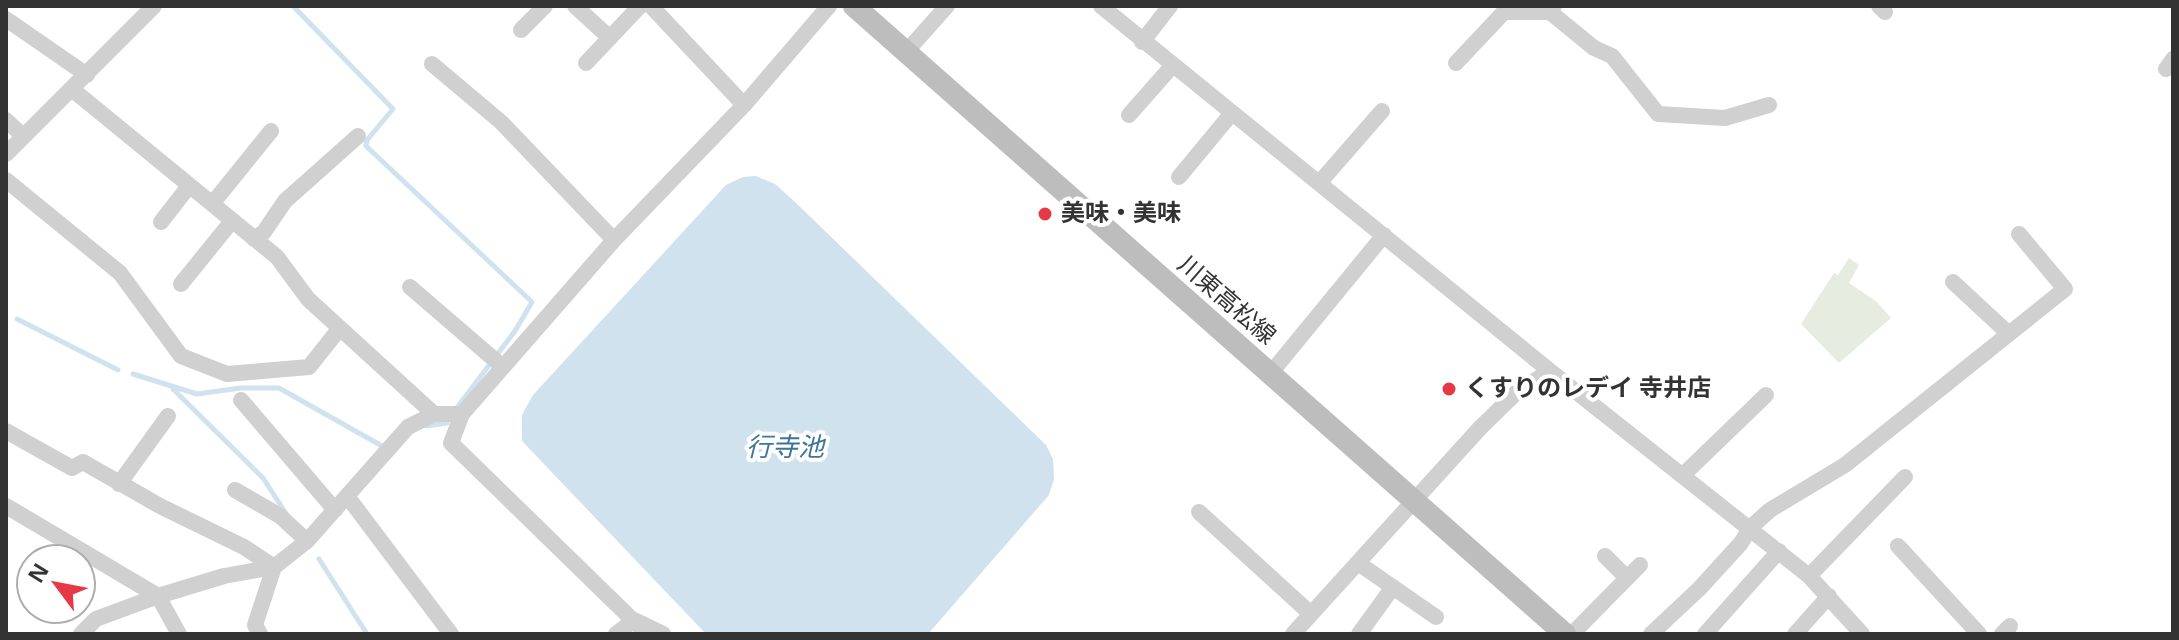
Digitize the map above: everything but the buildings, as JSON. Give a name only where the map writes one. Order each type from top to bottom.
[{"type":"main road","name":"川東高松線","points":[[854,6],[1565,634]]},
{"type":"street","points":[[6,154],[154,6]]},
{"type":"street","points":[[521,30],[545,6]]},
{"type":"street","points":[[575,6],[610,38]]},
{"type":"street","points":[[586,63],[640,6]]},
{"type":"street","points":[[651,6],[744,105]]},
{"type":"street","points":[[81,634],[96,619],[158,596],[224,576],[274,567],[307,541],[408,427],[450,414],[744,105],[829,6]]},
{"type":"street","points":[[906,52],[947,6]]},
{"type":"street","points":[[1101,6],[1550,371],[1779,551],[1809,576],[1862,634]]},
{"type":"street","points":[[1142,42],[1170,6]]},
{"type":"street","points":[[1456,63],[1504,12],[1548,8],[1594,48],[1612,56],[1658,114],[1725,118],[1769,105]]},
{"type":"street","points":[[6,19],[87,75]]},
{"type":"street","points":[[432,64],[501,122],[614,240]]},
{"type":"street","points":[[1129,115],[1173,65]]},
{"type":"street","points":[[73,90],[277,257],[308,299],[340,328],[450,414]]},
{"type":"street","points":[[1320,182],[1382,111]]},
{"type":"street","points":[[1179,177],[1232,113]]},
{"type":"street","points":[[6,120],[23,136]]},
{"type":"street","points":[[212,204],[271,131]]},
{"type":"street","points":[[254,239],[264,232],[285,201],[358,136]]},
{"type":"street","points":[[6,180],[120,273],[181,356],[227,374],[309,367],[340,328]]},
{"type":"street","points":[[161,222],[189,186]]},
{"type":"street","points":[[181,284],[232,221]]},
{"type":"street","points":[[1651,634],[1700,588],[1722,560],[1741,543],[1750,528],[1781,503],[1845,465],[2065,289],[2019,234]]},
{"type":"street","points":[[1270,374],[1384,235]]},
{"type":"street","points":[[1953,282],[2009,334]]},
{"type":"street","points":[[410,287],[497,362]]},
{"type":"street","points":[[1293,634],[1489,418],[1518,391],[1550,371]]},
{"type":"street","points":[[1683,475],[1766,395]]},
{"type":"street","points":[[241,400],[335,510]]},
{"type":"street","points":[[450,414],[451,443],[647,634]]},
{"type":"street","points":[[119,484],[168,416]]},
{"type":"street","points":[[6,431],[72,468],[83,462],[119,484],[244,547],[274,567]]},
{"type":"street","points":[[1809,576],[1905,477]]},
{"type":"street","points":[[235,490],[280,516],[307,541]]},
{"type":"street","points":[[347,496],[451,634]]},
{"type":"street","points":[[6,506],[158,596],[179,634]]},
{"type":"street","points":[[1199,512],[1311,614]]},
{"type":"street","points":[[1898,546],[1979,634]]},
{"type":"street","points":[[1705,634],[1779,551]]},
{"type":"street","points":[[1605,556],[1627,578]]},
{"type":"street","points":[[1358,563],[1436,617]]},
{"type":"street","points":[[1572,634],[1640,565]]},
{"type":"street","points":[[260,634],[255,625],[274,567]]},
{"type":"street","points":[[1359,634],[1393,587]]},
{"type":"street","points":[[1795,634],[1829,596]]},
{"type":"street","points":[[616,634],[634,620]]},
{"type":"street","points":[[634,620],[663,634]]},
{"type":"shaded area","points":[[1849,258],[1859,265],[1849,283],[1877,302],[1891,318],[1839,363],[1801,324],[1834,273],[1838,275]]},
{"type":"water","name":"行寺池","points":[[756,176],[775,184],[794,201],[1046,445],[1053,459],[1054,479],[1049,495],[928,634],[706,634],[522,441],[522,415],[533,395],[726,185],[743,177]]},
{"type":"waterway","points":[[293,6],[393,109],[367,140],[366,146],[532,302],[515,331],[446,422]]},
{"type":"waterway","points":[[17,319],[118,370]]},
{"type":"waterway","points":[[133,374],[197,394],[241,388],[279,388],[382,446]]},
{"type":"waterway","points":[[173,389],[263,478],[287,515]]},
{"type":"waterway","points":[[426,426],[447,423]]},
{"type":"waterway","points":[[319,559],[367,634]]},
{"type":"place","name":"美味・美味","points":[[1045,214]]},
{"type":"place","name":"くすりのレデイ 寺井店","points":[[1449,389]]}]
